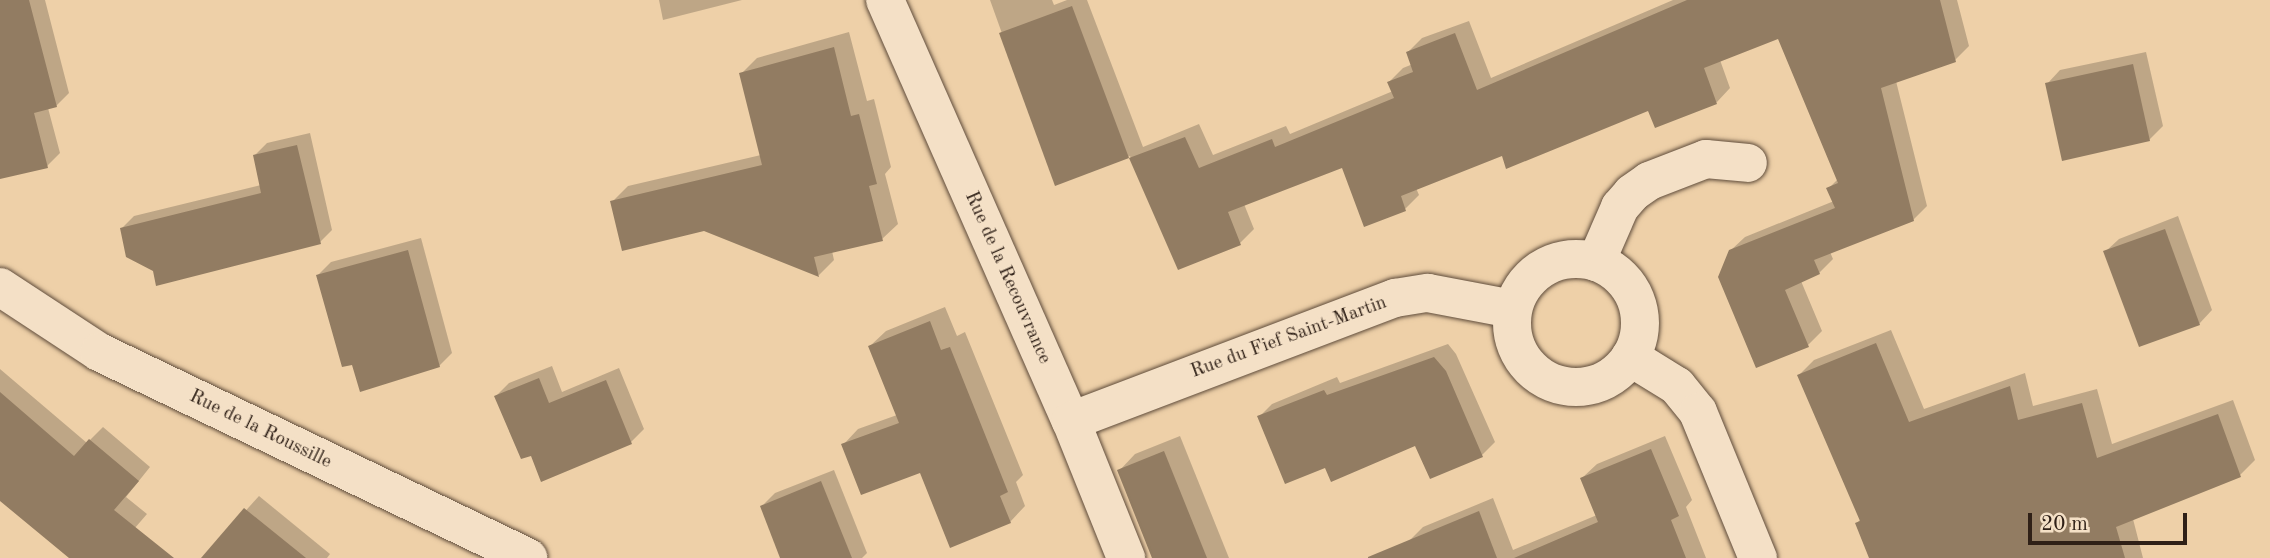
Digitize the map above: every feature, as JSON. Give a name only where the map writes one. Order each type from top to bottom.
[{"type":"street","name":"Rue de la Recouvrance","points":[[885,0],[1071,421],[1126,558]]},
{"type":"street","points":[[1596,262],[1620,207],[1649,181],[1706,159],[1748,163]]},
{"type":"street","points":[[1575,259],[1596,262],[1614,271],[1628,284],[1640,320],[1638,339],[1630,357],[1617,372],[1600,382],[1581,387],[1562,385],[1543,378],[1527,365],[1517,348],[1512,329],[1513,309],[1522,289],[1536,273],[1555,262],[1575,259]]},
{"type":"street","name":"Rue de la Roussille","points":[[0,287],[99,352],[528,558]]},
{"type":"street","name":"Rue du Fief Saint-Martin","points":[[1071,421],[1395,298],[1428,293],[1513,309]]},
{"type":"street","points":[[1630,357],[1677,386],[1698,412],[1758,558]]},
{"type":"building","points":[[0,0],[29,0],[57,107],[34,113],[48,168],[0,179]]},
{"type":"building","points":[[1687,0],[1940,0],[1956,62],[1881,88],[1914,221],[1814,260],[1820,274],[1785,290],[1809,347],[1756,368],[1718,277],[1729,250],[1835,208],[1826,188],[1838,183],[1778,39],[1704,68],[1717,104],[1655,128],[1648,111],[1506,169],[1502,156],[1401,196],[1406,211],[1364,227],[1342,168],[1228,212],[1241,245],[1178,270],[1129,158],[1185,137],[1199,168],[1272,139],[1275,147],[1394,98],[1387,82],[1413,72],[1406,52],[1455,33],[1477,90]]},
{"type":"building","points":[[1072,6],[1129,158],[1055,186],[999,33]]},
{"type":"building","points":[[834,47],[851,116],[859,114],[877,184],[869,186],[883,241],[814,257],[819,277],[704,231],[622,251],[610,201],[762,165],[739,73]]},
{"type":"building","points":[[2133,64],[2150,141],[2062,161],[2045,83]]},
{"type":"building","points":[[297,145],[321,244],[156,286],[153,271],[126,257],[120,228],[261,193],[253,155]]},
{"type":"building","points":[[2165,229],[2200,325],[2139,347],[2103,251]]},
{"type":"building","points":[[408,250],[440,367],[360,392],[352,365],[342,367],[316,275]]},
{"type":"building","points":[[930,321],[941,350],[950,347],[1008,492],[1000,496],[1011,523],[950,548],[920,473],[861,495],[841,444],[899,423],[868,346]]},
{"type":"building","points":[[1876,343],[1909,422],[2010,386],[2018,420],[2082,403],[2097,458],[2218,414],[2241,477],[2116,527],[2125,558],[1869,558],[1855,523],[1860,521],[1797,375]]},
{"type":"building","points":[[1434,357],[1446,371],[1483,457],[1430,479],[1415,446],[1331,482],[1325,468],[1285,484],[1257,416],[1324,390],[1327,395]]},
{"type":"building","points":[[539,378],[549,403],[606,380],[632,444],[541,482],[531,456],[521,459],[494,396]]},
{"type":"building","points":[[0,392],[74,456],[89,439],[139,481],[114,510],[174,558],[69,558],[0,501]]},
{"type":"building","points":[[1651,449],[1679,516],[1671,520],[1686,558],[1514,558],[1598,522],[1580,478]]},
{"type":"building","points":[[1164,451],[1207,558],[1152,558],[1117,470]]},
{"type":"building","points":[[821,481],[852,558],[780,558],[760,506]]},
{"type":"building","points":[[244,508],[306,558],[201,558]]},
{"type":"building","points":[[1479,511],[1497,558],[1368,558],[1368,557]]}]
